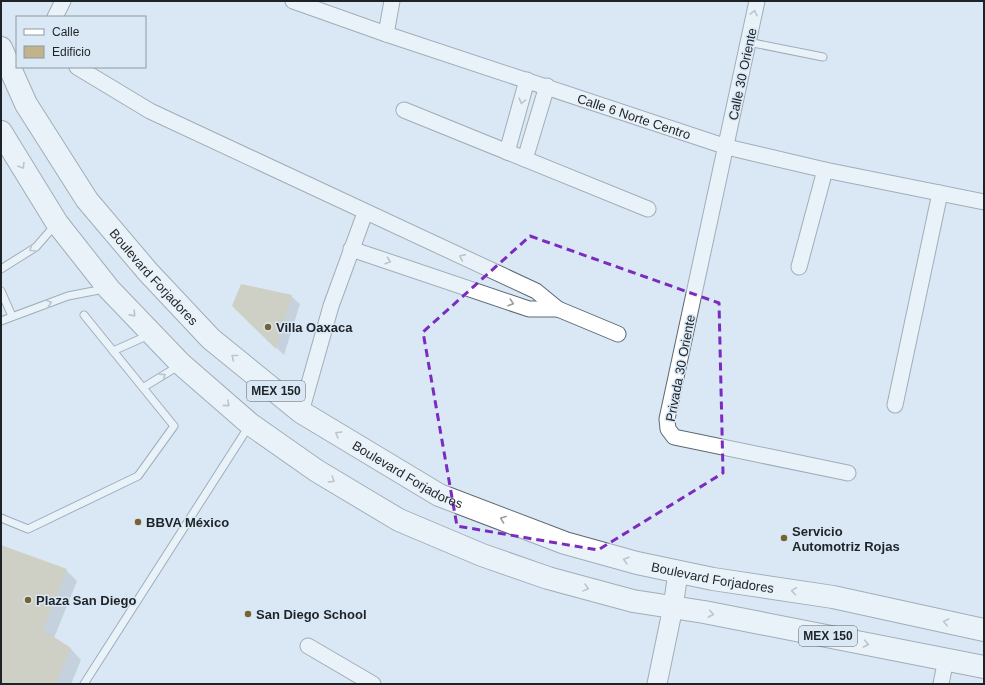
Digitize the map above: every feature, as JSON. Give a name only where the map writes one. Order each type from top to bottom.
[{"type":"main road","name":"Boulevard Forjadores","points":[[1,48],[26,104],[87,200],[148,272],[212,339],[301,412],[439,495],[565,543],[637,563],[678,572],[833,597],[984,630]]},
{"type":"main road","name":"MEX 150","points":[[1,132],[58,223],[109,289],[181,364],[250,424],[317,471],[399,520],[482,554],[548,578],[633,601],[673,607],[984,667]]},
{"type":"street","points":[[56,16],[63,1]]},
{"type":"street","name":"Calle 6 Norte Centro","points":[[292,1],[386,34],[547,86],[727,147],[824,170],[984,202]]},
{"type":"street","points":[[386,34],[392,1]]},
{"type":"street","name":"Calle 30 Oriente","points":[[727,147],[757,1]]},
{"type":"street","points":[[79,68],[150,111],[365,213],[536,291],[558,308],[618,334]]},
{"type":"street","points":[[507,152],[527,80]]},
{"type":"street","points":[[525,159],[547,86]]},
{"type":"street","points":[[404,110],[648,209]]},
{"type":"street","name":"Privada 30 Oriente","points":[[727,147],[667,419],[668,429],[674,437],[848,473]]},
{"type":"street","points":[[799,267],[824,170]]},
{"type":"street","points":[[895,404],[940,193]]},
{"type":"street","points":[[301,412],[331,306],[365,213]]},
{"type":"street","points":[[351,249],[529,309],[558,308]]},
{"type":"street","points":[[469,288],[480,265]]},
{"type":"street","points":[[657,684],[673,607],[678,572]]},
{"type":"street","points":[[308,646],[373,684]]},
{"type":"street","points":[[941,684],[946,659]]},
{"type":"lane","points":[[748,42],[823,57]]},
{"type":"lane","points":[[1,269],[36,247],[58,223]]},
{"type":"lane","points":[[1,321],[68,296],[95,290],[109,289]]},
{"type":"lane","points":[[1,291],[12,316]]},
{"type":"lane","points":[[1,518],[28,529],[138,476],[174,426],[144,387],[84,315]]},
{"type":"lane","points":[[113,351],[151,334]]},
{"type":"lane","points":[[144,387],[181,364]]},
{"type":"lane","points":[[84,684],[250,424]]},
{"type":"highlighted area","points":[[530,236],[719,303],[723,473],[598,550],[457,526],[423,332]]},
{"type":"building","name":"Villa Oaxaca","points":[[241,284],[292,295],[276,349],[232,306]]},
{"type":"building","name":"Plaza San Diego","points":[[1,545],[67,569],[43,630],[71,648],[55,684],[1,684]]},
{"type":"place","name":"Villa Oaxaca","points":[[268,327]]},
{"type":"place","name":"BBVA México","points":[[138,522]]},
{"type":"place","name":"Servicio Automotriz Rojas","points":[[784,538]]},
{"type":"place","name":"Plaza San Diego","points":[[28,600]]},
{"type":"place","name":"San Diego School","points":[[248,614]]}]
